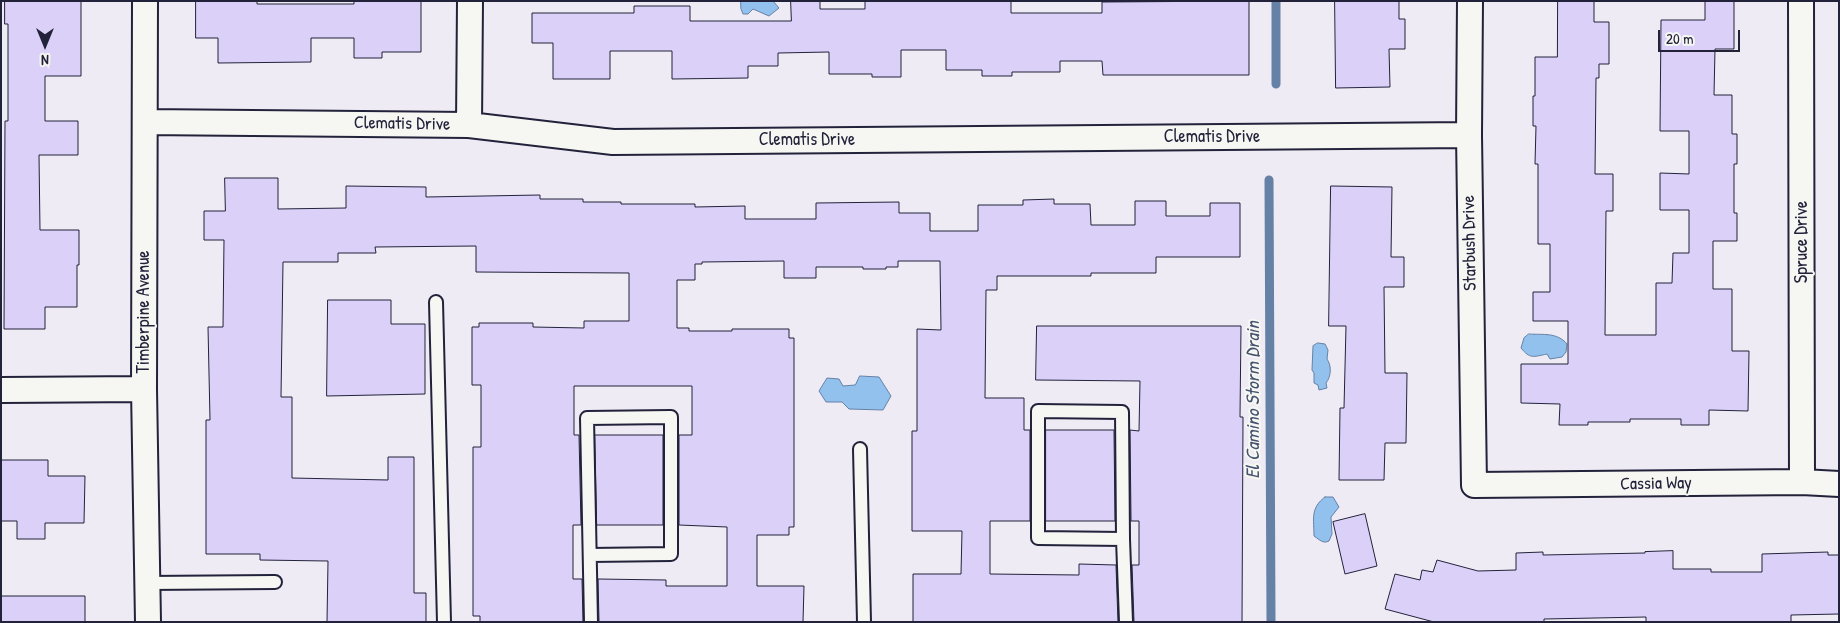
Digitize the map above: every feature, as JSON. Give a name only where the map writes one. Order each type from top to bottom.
[{"type":"street","name":"Timberpine Avenue","points":[[145,1],[144,389],[148,622]]},
{"type":"street","points":[[469,125],[470,1]]},
{"type":"street","name":"Starbush Drive","points":[[1470,1],[1469,135],[1474,485]]},
{"type":"street","name":"Spruce Drive","points":[[1801,1],[1802,482]]},
{"type":"street","name":"Clematis Drive","points":[[145,122],[469,125],[613,142],[1469,135]]},
{"type":"street","points":[[1,390],[144,389]]},
{"type":"street","name":"Cassia Way","points":[[1474,485],[1802,482],[1839,484]]},
{"type":"lane","points":[[436,302],[444,622]]},
{"type":"lane","points":[[1123,539],[1038,538],[1038,411],[1122,412],[1126,622]]},
{"type":"lane","points":[[590,555],[671,554],[670,417],[587,418],[591,622]]},
{"type":"lane","points":[[860,449],[864,622]]},
{"type":"lane","points":[[147,583],[275,582]]},
{"type":"water","points":[[741,1],[773,1],[779,8],[769,16],[753,9],[748,14],[743,14]]},
{"type":"water","points":[[1529,334],[1550,335],[1559,338],[1567,344],[1566,352],[1562,357],[1550,359],[1547,354],[1529,356],[1521,348],[1524,338]]},
{"type":"water","points":[[1318,343],[1325,344],[1328,350],[1327,359],[1330,368],[1329,378],[1326,383],[1327,388],[1319,390],[1318,385],[1314,383],[1314,373],[1312,370],[1313,346]]},
{"type":"water","points":[[860,376],[879,377],[891,396],[883,410],[849,409],[842,402],[826,402],[819,391],[827,378],[839,379],[843,386],[855,385]]},
{"type":"water","points":[[1325,497],[1333,497],[1339,507],[1331,517],[1332,534],[1329,541],[1325,542],[1314,536],[1314,519],[1317,505]]},
{"type":"building","points":[[5,1],[81,1],[81,76],[45,76],[45,121],[78,121],[78,155],[39,155],[40,230],[79,230],[77,307],[45,307],[45,329],[4,329],[5,121],[8,121],[8,24],[5,24]]},
{"type":"building","points":[[196,1],[257,1],[257,4],[354,4],[354,1],[421,1],[421,52],[382,52],[382,58],[354,58],[354,38],[311,38],[311,62],[218,63],[218,38],[196,38]]},
{"type":"building","points":[[791,1],[820,1],[820,9],[865,9],[865,1],[1011,1],[1011,13],[1102,13],[1102,2],[1249,1],[1249,75],[1103,75],[1102,61],[1060,61],[1060,72],[1012,72],[1012,76],[982,76],[982,70],[946,70],[946,50],[901,50],[901,77],[872,77],[872,74],[829,74],[829,52],[778,53],[778,66],[748,66],[748,78],[672,79],[672,51],[610,51],[610,79],[553,79],[553,43],[532,43],[532,13],[634,13],[634,6],[690,6],[690,21],[791,21]]},
{"type":"building","points":[[1335,1],[1399,1],[1399,19],[1405,19],[1405,49],[1389,49],[1390,87],[1336,88]]},
{"type":"building","points":[[1558,1],[1594,1],[1594,22],[1609,22],[1609,64],[1599,64],[1599,78],[1596,78],[1595,174],[1613,174],[1613,211],[1606,211],[1605,335],[1656,335],[1656,283],[1672,283],[1673,253],[1689,253],[1689,210],[1660,210],[1660,173],[1689,174],[1689,131],[1660,131],[1661,20],[1705,20],[1705,1],[1734,1],[1734,49],[1715,49],[1714,95],[1732,95],[1732,134],[1737,134],[1737,164],[1734,164],[1734,213],[1737,213],[1737,241],[1713,241],[1713,289],[1732,289],[1732,351],[1749,351],[1748,411],[1709,410],[1709,425],[1681,425],[1681,419],[1630,419],[1630,422],[1588,422],[1588,425],[1559,425],[1560,404],[1521,403],[1521,364],[1568,364],[1568,321],[1533,321],[1533,292],[1550,292],[1550,244],[1538,244],[1538,164],[1535,164],[1536,126],[1533,126],[1535,57],[1557,57]]},
{"type":"building","points":[[225,178],[278,178],[278,209],[346,208],[346,186],[426,187],[426,197],[540,195],[540,199],[583,199],[583,202],[695,204],[695,207],[745,206],[745,219],[816,219],[816,203],[899,202],[899,213],[930,213],[930,231],[978,231],[978,205],[1023,205],[1023,200],[1054,199],[1054,204],[1090,204],[1091,225],[1135,225],[1135,201],[1166,201],[1166,216],[1210,216],[1210,203],[1240,203],[1240,257],[1156,257],[1156,273],[1091,273],[1091,276],[997,276],[997,290],[986,290],[985,398],[1024,398],[1024,430],[1030,430],[1030,521],[990,521],[990,574],[1079,575],[1079,564],[1116,565],[1118,622],[913,622],[913,574],[961,574],[962,531],[912,531],[912,431],[917,431],[917,329],[941,330],[940,261],[898,261],[898,267],[886,267],[886,269],[816,267],[816,278],[784,278],[784,261],[702,262],[702,264],[695,264],[695,280],[677,280],[677,328],[689,328],[689,331],[789,329],[789,338],[794,338],[794,527],[789,527],[789,535],[757,535],[757,586],[804,586],[803,622],[599,622],[598,579],[666,580],[666,586],[727,586],[727,527],[679,525],[679,435],[692,435],[692,386],[574,386],[574,435],[579,435],[581,525],[573,525],[573,579],[582,579],[583,622],[480,622],[480,616],[473,616],[473,447],[481,447],[481,385],[472,385],[472,327],[479,327],[479,323],[533,323],[533,327],[584,328],[584,321],[629,321],[629,273],[476,272],[476,246],[375,247],[376,253],[338,253],[338,262],[283,262],[281,397],[292,397],[292,478],[388,480],[388,457],[414,457],[414,593],[426,593],[426,622],[327,622],[328,561],[260,560],[260,554],[206,554],[206,420],[210,420],[208,327],[223,327],[224,240],[204,240],[204,211],[225,211]]},
{"type":"building","points":[[1331,186],[1392,187],[1391,257],[1404,257],[1404,287],[1384,287],[1385,373],[1407,373],[1406,443],[1385,443],[1384,480],[1339,480],[1340,408],[1344,408],[1346,326],[1329,326]]},
{"type":"building","points":[[328,300],[391,300],[391,324],[425,324],[425,394],[327,396]]},
{"type":"building","points":[[1037,326],[1241,326],[1240,417],[1243,417],[1242,622],[1134,622],[1132,565],[1139,565],[1139,521],[1131,521],[1130,430],[1139,431],[1140,381],[1036,380]]},
{"type":"building","points":[[1046,430],[1114,430],[1115,521],[1046,521]]},
{"type":"building","points":[[595,435],[663,435],[663,525],[597,525]]},
{"type":"building","points":[[1,460],[48,460],[48,476],[85,476],[84,523],[45,523],[45,539],[17,539],[17,521],[1,521]]},
{"type":"building","points":[[1365,514],[1377,566],[1345,574],[1333,522]]},
{"type":"building","points":[[1673,551],[1673,569],[1711,569],[1711,572],[1762,572],[1762,554],[1828,552],[1828,555],[1839,555],[1839,614],[1791,615],[1791,622],[1646,622],[1646,617],[1544,619],[1544,622],[1434,622],[1385,609],[1395,574],[1420,580],[1422,570],[1433,572],[1437,560],[1478,571],[1516,570],[1516,553],[1543,552],[1543,555]]},
{"type":"building","points":[[1,596],[85,596],[85,622],[1,622]]},
{"type":"waterway","name":"El Camino Storm Drain","points":[[1276,1],[1276,84]]},
{"type":"waterway","name":"El Camino Storm Drain","points":[[1269,180],[1271,621]]}]
